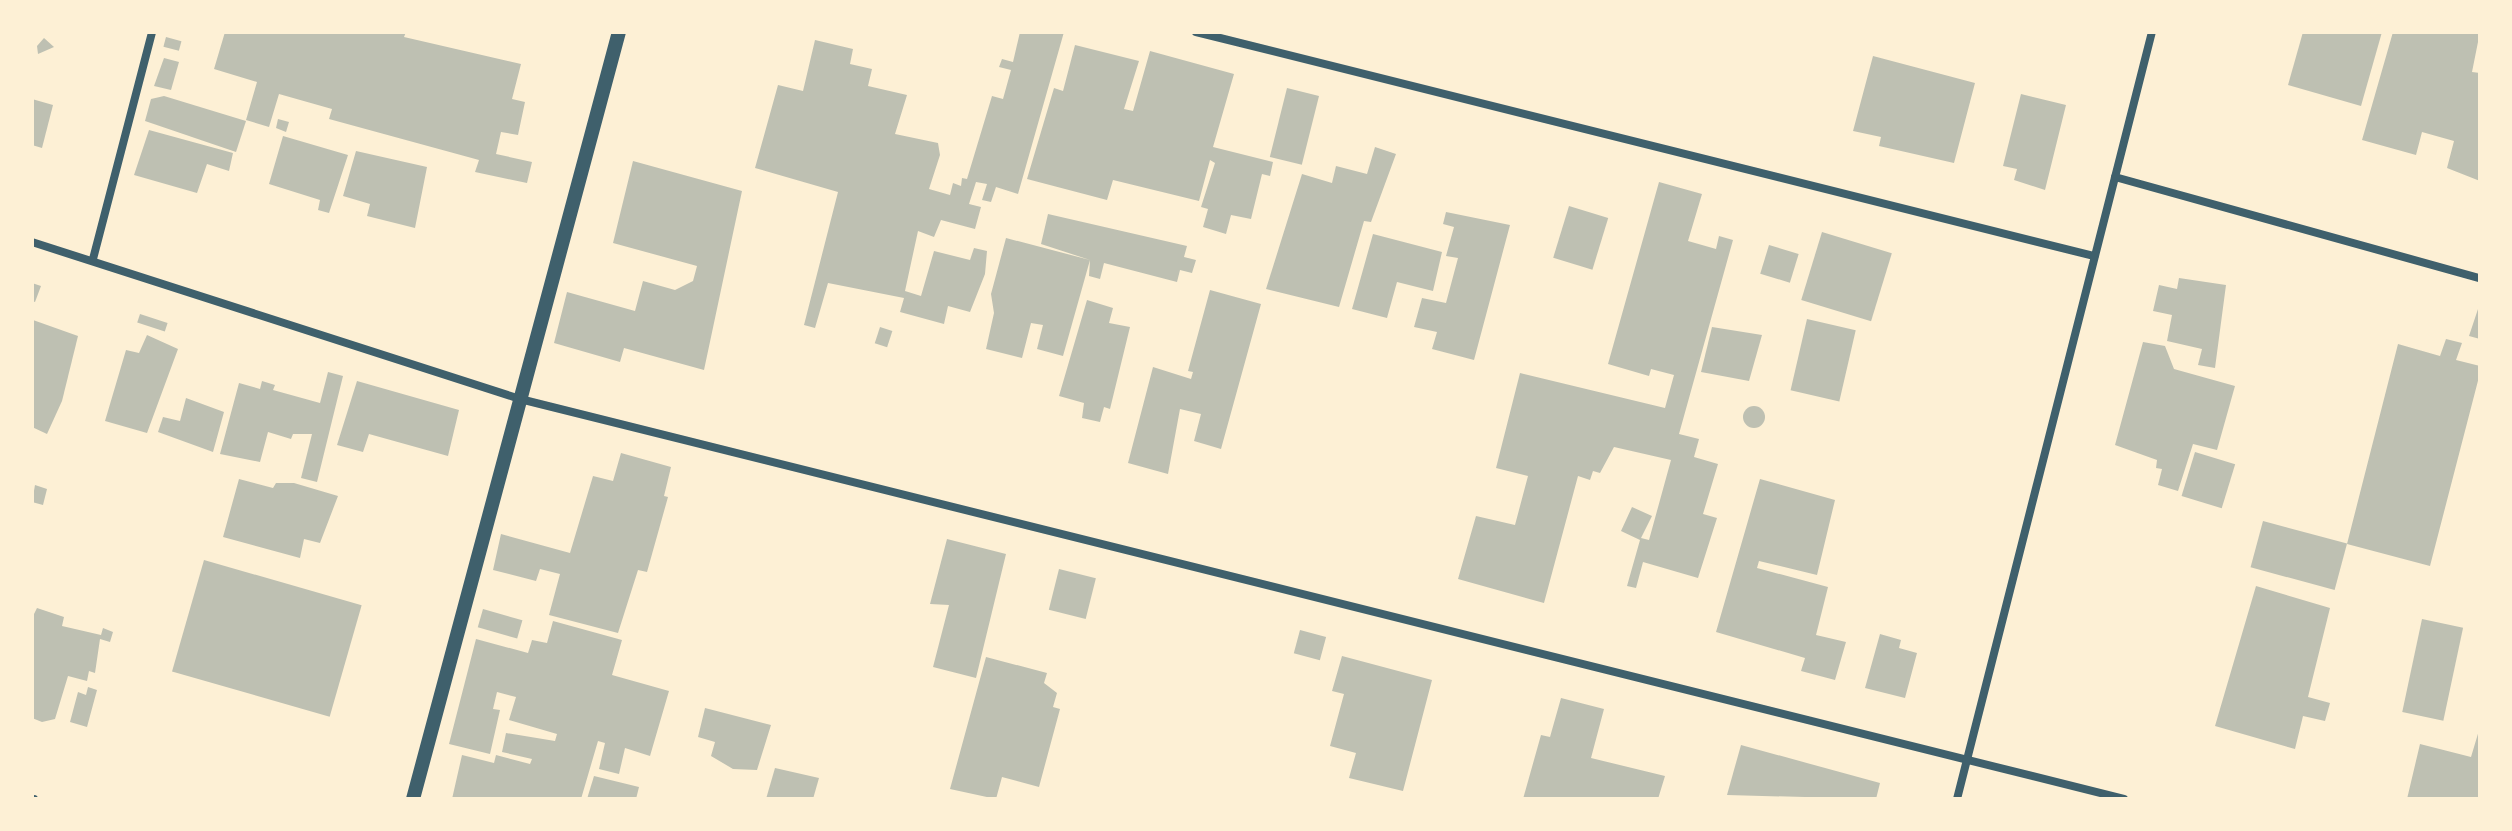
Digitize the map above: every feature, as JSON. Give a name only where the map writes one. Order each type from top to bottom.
[{"type":"street","points":[[93,259],[152,32]]},
{"type":"street","points":[[413,799],[619,32]]},
{"type":"street","points":[[1196,32],[2094,256]]},
{"type":"street","points":[[1957,799],[2152,32]]},
{"type":"street","points":[[2115,177],[2480,278]]},
{"type":"street","points":[[32,242],[93,259],[520,399],[2124,799]]},
{"type":"building","points":[[225,32],[406,32],[404,37],[521,64],[512,99],[525,102],[518,135],[501,132],[496,154],[532,162],[527,183],[475,172],[479,160],[329,119],[332,109],[279,94],[269,127],[246,120],[257,82],[214,69]]},
{"type":"building","points":[[1020,32],[1064,32],[1018,194],[996,187],[991,202],[982,200],[987,184],[976,182],[969,204],[981,207],[975,229],[941,220],[934,237],[918,231],[905,291],[921,296],[934,251],[970,260],[974,248],[987,251],[985,274],[970,312],[948,306],[944,324],[900,312],[904,298],[828,283],[815,328],[804,325],[838,192],[755,168],[778,85],[803,91],[815,40],[853,49],[850,64],[872,69],[868,86],[907,95],[895,134],[938,143],[940,155],[929,189],[950,195],[953,183],[961,186],[962,178],[967,179],[992,96],[1003,99],[1011,70],[999,67],[1002,59],[1013,62]]},
{"type":"building","points":[[2303,32],[2382,32],[2361,106],[2288,85]]},
{"type":"building","points":[[2393,32],[2480,32],[2472,72],[2480,73],[2480,181],[2447,168],[2454,141],[2422,132],[2416,155],[2362,140]]},
{"type":"building","points":[[166,37],[181,41],[179,51],[163,47]]},
{"type":"building","points":[[44,38],[54,47],[38,54],[37,46]]},
{"type":"building","points":[[1075,45],[1139,61],[1124,109],[1133,111],[1150,51],[1234,74],[1213,147],[1273,162],[1270,176],[1262,174],[1251,219],[1231,215],[1226,234],[1203,227],[1208,209],[1201,207],[1215,163],[1210,160],[1199,201],[1113,180],[1107,200],[1027,179],[1054,88],[1063,91]]},
{"type":"building","points":[[1873,56],[1975,83],[1954,163],[1879,146],[1881,137],[1853,131]]},
{"type":"building","points":[[164,58],[179,62],[171,90],[154,86]]},
{"type":"building","points":[[1287,88],[1319,96],[1302,165],[1270,157]]},
{"type":"building","points":[[2021,94],[2066,105],[2045,190],[2014,180],[2017,169],[2003,166]]},
{"type":"building","points":[[164,96],[246,121],[236,152],[145,121],[151,99]]},
{"type":"building","points":[[32,99],[53,105],[42,148],[32,145]]},
{"type":"building","points":[[278,119],[289,122],[286,132],[276,128]]},
{"type":"building","points":[[149,130],[233,153],[229,171],[207,164],[197,193],[134,175]]},
{"type":"building","points":[[283,136],[348,155],[329,213],[318,210],[320,200],[269,184]]},
{"type":"building","points":[[1375,147],[1396,154],[1371,222],[1364,221],[1339,307],[1266,289],[1302,174],[1332,183],[1336,166],[1367,174]]},
{"type":"building","points":[[356,151],[427,167],[415,228],[367,216],[370,204],[343,196]]},
{"type":"building","points":[[633,161],[742,191],[704,370],[624,348],[620,362],[554,343],[567,292],[635,311],[643,281],[675,290],[693,281],[697,266],[613,243]]},
{"type":"building","points":[[1659,182],[1702,194],[1688,241],[1716,249],[1719,236],[1733,240],[1679,434],[1699,439],[1694,457],[1718,464],[1703,514],[1717,518],[1698,578],[1643,562],[1636,588],[1627,586],[1640,540],[1621,531],[1632,507],[1652,516],[1641,538],[1649,540],[1671,460],[1614,447],[1600,473],[1593,471],[1590,480],[1578,476],[1544,603],[1458,579],[1476,516],[1515,525],[1528,476],[1496,468],[1520,373],[1665,408],[1674,375],[1651,369],[1649,376],[1608,364]]},
{"type":"building","points":[[1569,206],[1608,218],[1592,270],[1553,258]]},
{"type":"building","points":[[1446,212],[1510,225],[1474,360],[1432,349],[1437,332],[1414,327],[1422,298],[1446,303],[1458,258],[1446,256],[1454,227],[1443,224]]},
{"type":"building","points":[[1048,214],[1187,246],[1184,257],[1196,260],[1192,273],[1180,270],[1177,282],[1104,263],[1100,279],[1089,276],[1090,260],[1041,244]]},
{"type":"building","points":[[1822,232],[1892,253],[1871,321],[1801,300]]},
{"type":"building","points":[[1373,234],[1442,252],[1433,291],[1397,282],[1387,318],[1352,309]]},
{"type":"building","points":[[1006,238],[1090,260],[1063,356],[1037,349],[1043,325],[1031,323],[1022,358],[986,349],[994,313],[991,294]]},
{"type":"building","points":[[1769,245],[1799,254],[1790,283],[1760,274]]},
{"type":"building","points":[[2179,278],[2226,285],[2215,368],[2198,365],[2202,349],[2167,341],[2172,315],[2153,311],[2159,285],[2177,289]]},
{"type":"building","points":[[32,283],[41,286],[35,302],[32,301]]},
{"type":"building","points":[[1210,290],[1261,304],[1221,449],[1194,441],[1201,414],[1180,409],[1168,474],[1128,463],[1153,367],[1191,379],[1193,372],[1188,371]]},
{"type":"building","points":[[1087,300],[1113,308],[1109,323],[1130,327],[1110,409],[1104,407],[1100,422],[1082,418],[1084,403],[1059,396]]},
{"type":"building","points":[[2480,306],[2480,339],[2469,336]]},
{"type":"building","points":[[140,314],[168,323],[165,332],[137,323]]},
{"type":"building","points":[[1807,319],[1856,330],[1839,401],[1791,390]]},
{"type":"building","points":[[33,320],[78,336],[62,401],[47,434],[32,427]]},
{"type":"building","points":[[880,327],[892,331],[887,347],[875,343]]},
{"type":"building","points":[[1712,327],[1762,335],[1749,381],[1701,372]]},
{"type":"building","points":[[147,335],[178,349],[147,433],[105,421],[126,350],[139,353]]},
{"type":"building","points":[[2446,339],[2462,343],[2456,360],[2480,366],[2480,373],[2430,566],[2347,544],[2398,344],[2440,356]]},
{"type":"building","points":[[2143,342],[2165,346],[2174,369],[2235,386],[2217,450],[2193,444],[2178,491],[2158,485],[2162,469],[2156,468],[2157,460],[2115,445]]},
{"type":"building","points":[[328,372],[343,376],[317,482],[301,478],[312,434],[293,434],[291,439],[268,432],[260,462],[220,454],[239,383],[260,389],[262,381],[275,385],[273,390],[320,403]]},
{"type":"building","points":[[357,381],[459,410],[448,456],[369,434],[363,452],[337,445]]},
{"type":"building","points":[[186,398],[224,412],[213,452],[158,432],[163,417],[180,421]]},
{"type":"building","points":[[1754,406],[1762,409],[1765,417],[1762,425],[1754,428],[1746,425],[1743,417],[1746,409]]},
{"type":"building","points":[[2195,452],[2235,464],[2222,508],[2182,496]]},
{"type":"building","points":[[621,453],[671,467],[664,496],[668,497],[647,572],[638,570],[618,633],[549,615],[560,574],[540,569],[536,581],[493,570],[501,534],[570,553],[593,476],[613,481]]},
{"type":"building","points":[[239,479],[273,488],[276,483],[294,483],[338,496],[320,543],[304,539],[300,558],[223,537]]},
{"type":"building","points":[[1760,479],[1835,500],[1817,575],[1759,561],[1757,568],[1828,587],[1816,635],[1846,642],[1835,680],[1801,671],[1805,658],[1716,632]]},
{"type":"building","points":[[35,485],[47,489],[43,505],[32,502]]},
{"type":"building","points":[[2263,521],[2347,544],[2335,590],[2251,567]]},
{"type":"building","points":[[947,539],[1006,554],[976,678],[933,667],[949,605],[930,604]]},
{"type":"building","points":[[204,560],[362,605],[330,717],[172,672]]},
{"type":"building","points":[[1059,569],[1096,578],[1086,619],[1049,610]]},
{"type":"building","points":[[2256,586],[2330,608],[2308,697],[2330,703],[2325,721],[2303,716],[2295,749],[2215,726]]},
{"type":"building","points":[[37,608],[64,617],[62,626],[101,635],[103,628],[113,632],[110,642],[100,639],[95,673],[89,671],[87,681],[68,676],[55,719],[42,722],[32,718],[32,618]]},
{"type":"building","points":[[483,609],[522,620],[517,639],[478,627]]},
{"type":"building","points":[[2422,619],[2463,628],[2443,721],[2402,712]]},
{"type":"building","points":[[553,621],[622,640],[612,675],[669,691],[650,756],[625,748],[619,774],[599,769],[605,743],[598,741],[581,799],[452,799],[462,755],[494,763],[496,755],[530,764],[532,759],[502,752],[506,733],[555,741],[557,734],[509,720],[516,697],[497,692],[493,709],[500,710],[490,754],[449,744],[476,639],[528,653],[532,640],[547,643]]},
{"type":"building","points":[[1300,630],[1326,637],[1320,660],[1294,653]]},
{"type":"building","points":[[1880,634],[1901,640],[1899,648],[1917,653],[1905,698],[1865,688]]},
{"type":"building","points":[[1342,656],[1432,680],[1403,791],[1349,778],[1356,753],[1330,746],[1344,694],[1332,691]]},
{"type":"building","points":[[986,657],[1047,673],[1044,683],[1057,693],[1053,707],[1060,709],[1039,787],[1002,777],[996,799],[950,789]]},
{"type":"building","points":[[88,687],[97,690],[87,727],[70,722],[78,692],[86,695]]},
{"type":"building","points":[[1561,698],[1604,709],[1591,758],[1665,776],[1658,799],[1523,799],[1541,735],[1550,737]]},
{"type":"building","points":[[705,708],[771,725],[757,770],[733,769],[711,756],[715,742],[698,737]]},
{"type":"building","points":[[2480,727],[2480,799],[2407,799],[2420,744],[2471,757]]},
{"type":"building","points":[[1741,745],[1880,783],[1876,799],[1727,795]]},
{"type":"building","points":[[775,768],[819,778],[813,799],[766,799]]},
{"type":"building","points":[[594,776],[639,787],[636,799],[587,799]]}]
